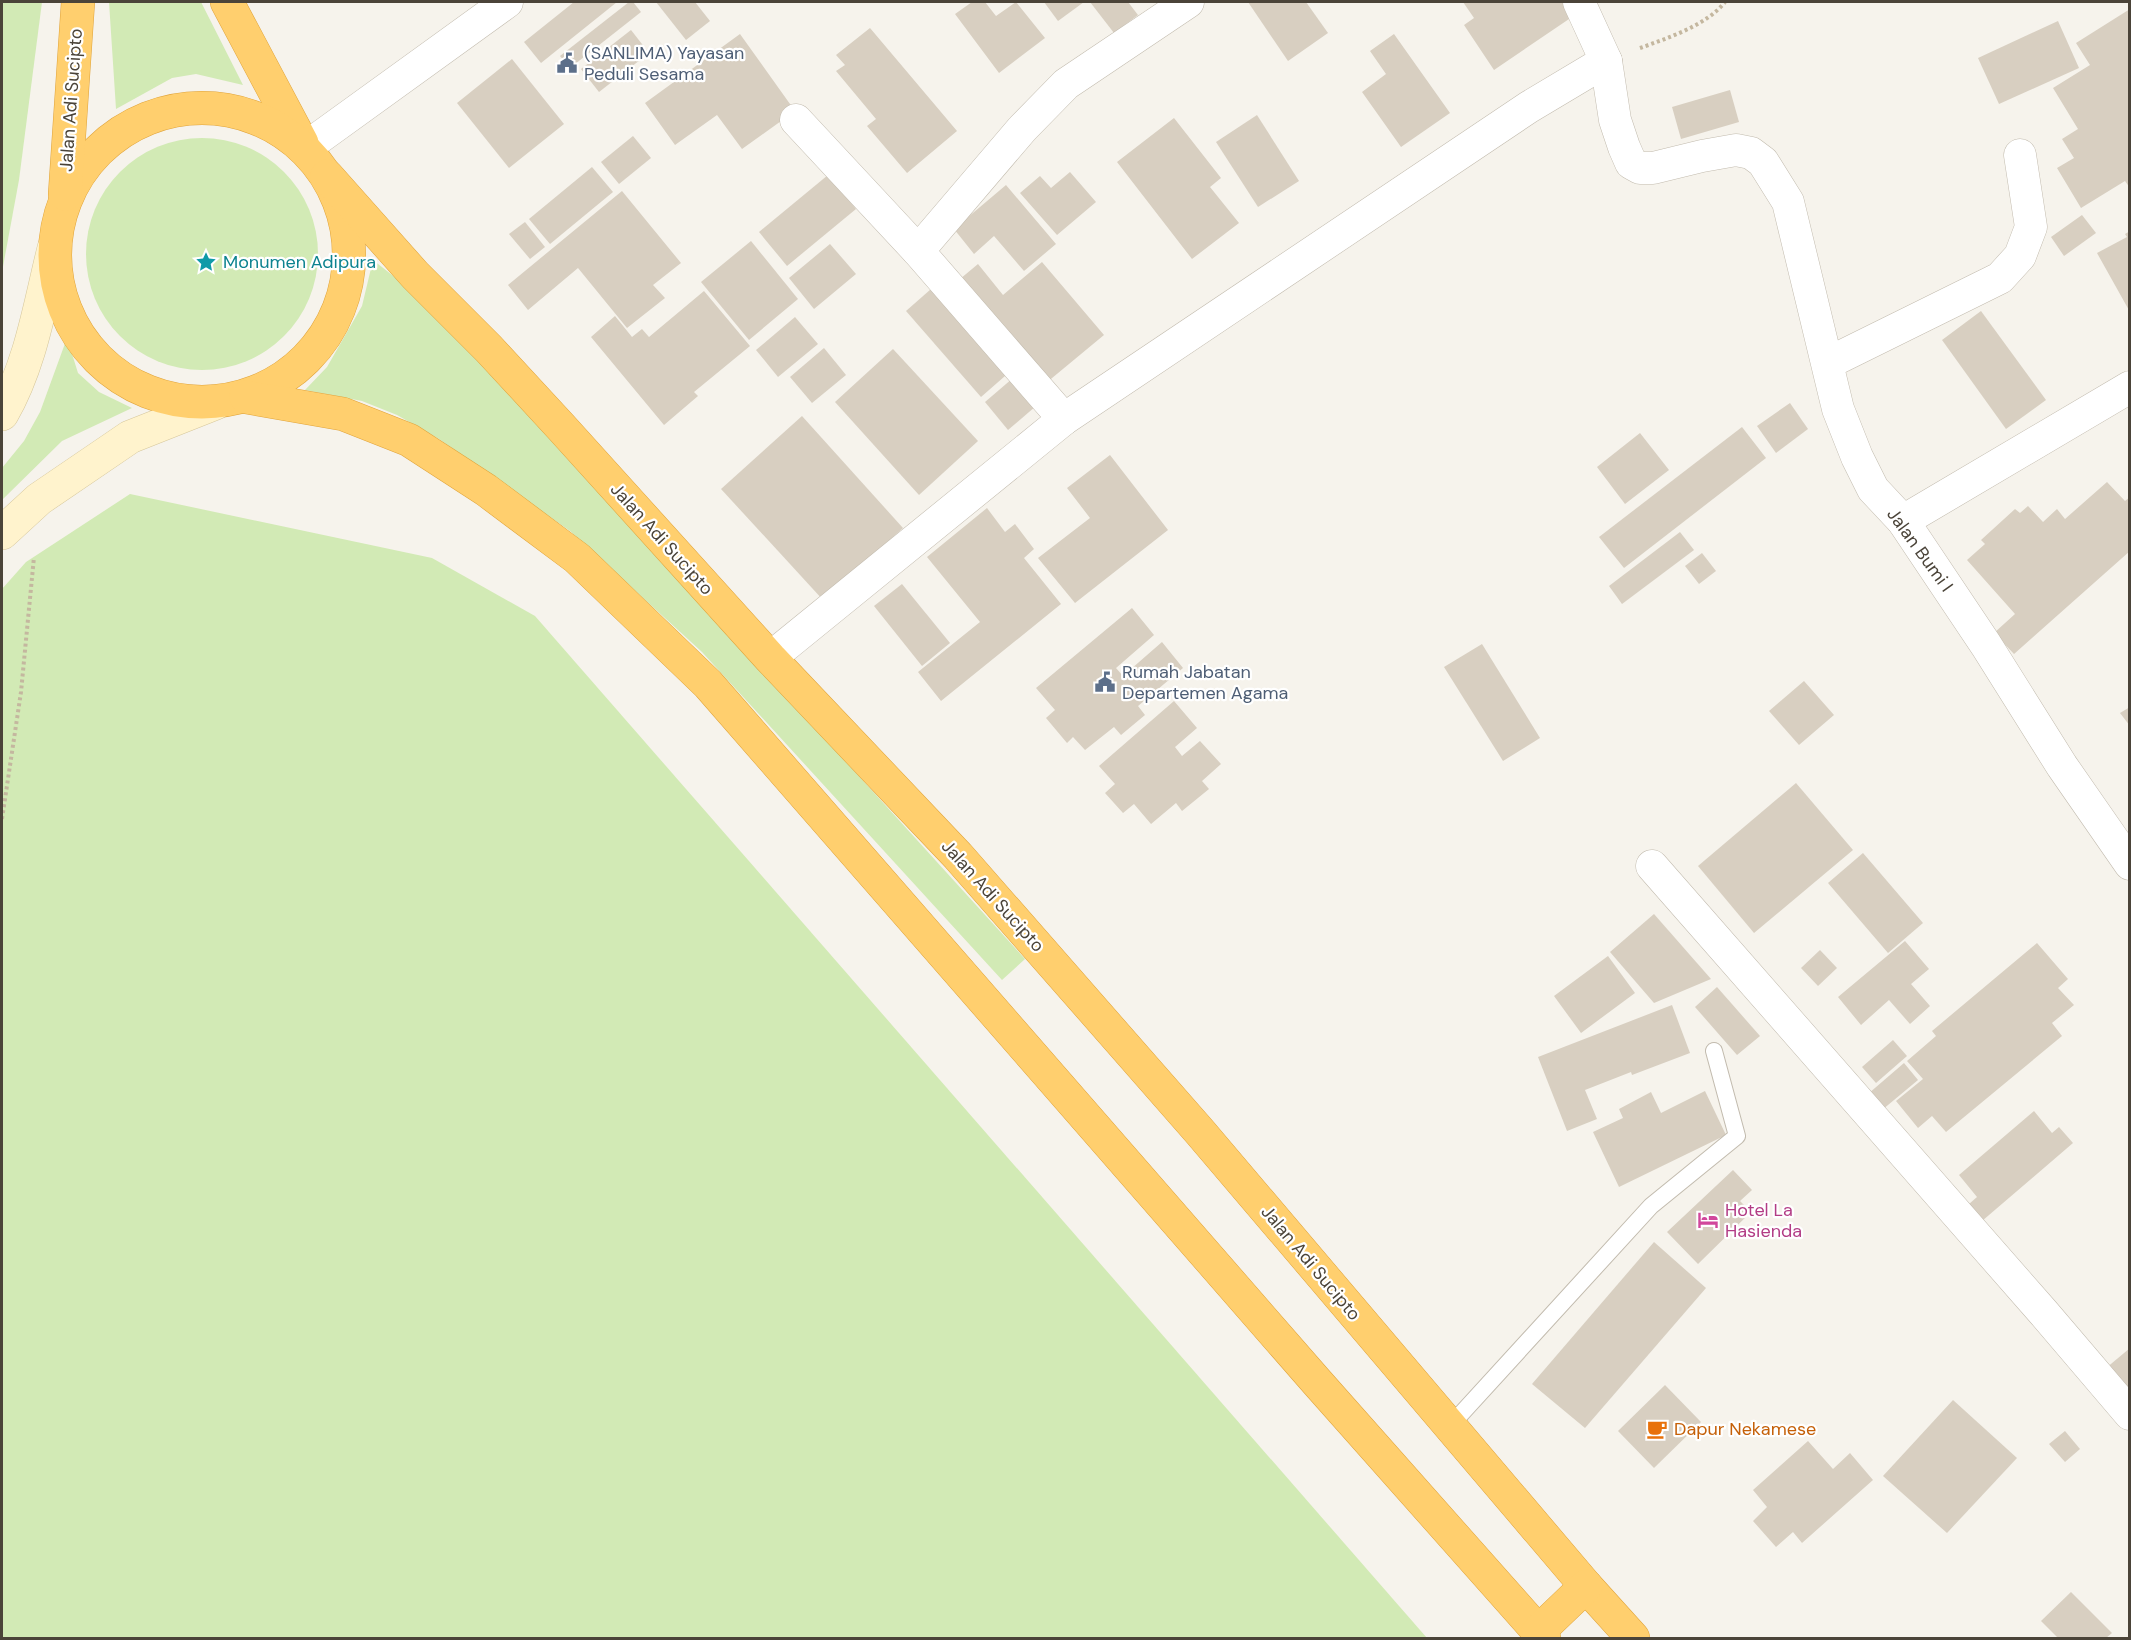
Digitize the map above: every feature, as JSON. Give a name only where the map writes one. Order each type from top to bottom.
[{"type":"highway","name":"Jalan Adi Sucipto","points":[[64,199],[78,2]]},
{"type":"highway","points":[[226,2],[305,148],[327,176],[343,207],[350,254],[343,300],[321,342],[287,376],[231,400]]},
{"type":"highway","points":[[305,148],[269,123],[223,108],[175,109],[129,126],[92,156],[64,199],[54,248],[59,299],[78,338],[107,370],[144,393],[186,403],[231,400],[343,414],[409,440],[486,490],[577,558],[708,684],[1316,1381],[1541,1635],[1586,1586]]},
{"type":"highway","name":"Jalan Adi Sucipto","points":[[327,176],[415,275],[489,349],[562,428],[770,658],[958,856],[1200,1132],[1586,1586],[1633,1638]]},
{"type":"main road","points":[[2,414],[15,391],[33,338],[54,248]]},
{"type":"main road","points":[[2,533],[39,499],[130,437],[231,400]]},
{"type":"street","points":[[305,148],[507,2]]},
{"type":"street","points":[[918,251],[1022,129],[1066,84],[1188,2]]},
{"type":"street","points":[[770,658],[1064,419],[1529,107],[1606,61],[1579,2]]},
{"type":"street","name":"Jalan Bumi I","points":[[1606,61],[1615,120],[1631,162],[1640,168],[1653,168],[1736,150],[1751,153],[1763,162],[1788,202],[1838,409],[1857,457],[1873,489],[1903,521],[1986,645],[2062,766],[2130,864]]},
{"type":"street","points":[[795,120],[918,251],[1064,419]]},
{"type":"street","points":[[1828,363],[2000,278],[2020,256],[2031,226],[2020,155]]},
{"type":"street","points":[[1903,521],[2130,387]]},
{"type":"street","points":[[1652,866],[2130,1414]]},
{"type":"lane","points":[[1450,1426],[1651,1206],[1737,1136],[1714,1051]]},
{"type":"path","points":[[1606,61],[1678,34],[1718,10],[1725,2]]},
{"type":"path","points":[[2,819],[21,692],[34,556]]},
{"type":"green space","points":[[2,2],[42,2],[19,180],[2,272]]},
{"type":"green space","points":[[109,2],[201,2],[243,85],[196,74],[172,78],[116,109]]},
{"type":"green space","points":[[191,138],[213,138],[236,143],[267,157],[292,180],[299,189],[313,220],[318,254],[316,277],[304,309],[292,328],[276,344],[267,351],[236,365],[213,370],[191,370],[168,365],[137,351],[112,328],[105,319],[91,288],[86,265],[86,243],[91,220],[105,189],[128,164],[137,157],[168,143]]},
{"type":"green space","points":[[373,260],[434,308],[1025,959],[1002,980],[702,652],[570,531],[439,439],[397,415],[362,401],[305,390],[327,367],[362,306]]},
{"type":"green space","points":[[67,338],[78,373],[99,392],[132,408],[62,441],[2,500],[2,468],[24,441],[40,412]]},
{"type":"green space","points":[[130,494],[432,558],[535,616],[1427,1638],[2,1638],[2,589],[26,562]]},
{"type":"building","points":[[574,2],[617,2],[541,63],[524,42]]},
{"type":"building","points":[[629,2],[633,2],[641,12],[570,68],[560,56]]},
{"type":"building","points":[[656,2],[695,2],[710,21],[686,40]]},
{"type":"building","points":[[972,2],[985,2],[996,16],[1016,2],[1045,38],[999,73],[955,14]]},
{"type":"building","points":[[1044,2],[1084,2],[1058,21]]},
{"type":"building","points":[[1090,2],[1128,2],[1138,15],[1114,33]]},
{"type":"building","points":[[1248,2],[1306,2],[1328,33],[1288,61]]},
{"type":"building","points":[[1463,2],[1562,2],[1572,17],[1494,70],[1464,25],[1474,18]]},
{"type":"building","points":[[2130,9],[2130,188],[2125,181],[2081,208],[2057,168],[2074,158],[2062,139],[2078,129],[2053,88],[2090,65],[2076,43]]},
{"type":"building","points":[[2058,21],[2079,68],[1999,104],[1978,58]]},
{"type":"building","points":[[870,28],[957,131],[907,173],[867,126],[876,119],[836,71],[845,65],[836,55]]},
{"type":"building","points":[[631,30],[649,53],[599,92],[581,69]]},
{"type":"building","points":[[740,34],[795,111],[742,149],[717,115],[675,145],[645,103]]},
{"type":"building","points":[[1394,34],[1450,113],[1401,147],[1362,92],[1386,74],[1370,51]]},
{"type":"building","points":[[512,59],[564,124],[509,168],[457,103]]},
{"type":"building","points":[[1730,90],[1739,122],[1681,139],[1672,107]]},
{"type":"building","points":[[1257,115],[1299,181],[1258,207],[1216,142]]},
{"type":"building","points":[[1174,118],[1221,178],[1210,187],[1239,223],[1192,259],[1117,162]]},
{"type":"building","points":[[633,136],[651,158],[619,184],[601,162]]},
{"type":"building","points":[[592,167],[613,192],[550,244],[529,219]]},
{"type":"building","points":[[1070,172],[1096,202],[1057,235],[1020,193],[1040,176],[1051,188]]},
{"type":"building","points":[[828,175],[856,209],[787,266],[759,232]]},
{"type":"building","points":[[1006,185],[1056,244],[1024,271],[994,236],[974,254],[954,229]]},
{"type":"building","points":[[622,191],[681,263],[653,285],[665,298],[627,328],[578,268],[528,310],[508,285]]},
{"type":"building","points":[[2082,215],[2096,233],[2064,256],[2051,237]]},
{"type":"building","points":[[525,222],[545,247],[530,259],[509,234]]},
{"type":"building","points":[[2130,231],[2130,312],[2097,253],[2127,237],[2125,234]]},
{"type":"building","points":[[751,241],[798,299],[749,340],[701,282]]},
{"type":"building","points":[[830,244],[856,274],[814,309],[789,278]]},
{"type":"building","points":[[1042,262],[1104,335],[1040,388],[954,284],[978,264],[1003,295]]},
{"type":"building","points":[[939,282],[1013,369],[981,397],[906,311]]},
{"type":"building","points":[[704,291],[750,346],[694,392],[698,396],[664,425],[591,337],[615,316],[632,337],[642,329],[649,337]]},
{"type":"building","points":[[1981,311],[2046,400],[2006,429],[1942,340]]},
{"type":"building","points":[[795,317],[818,344],[778,377],[756,350]]},
{"type":"building","points":[[824,348],[846,375],[812,403],[790,377]]},
{"type":"building","points":[[893,349],[978,441],[919,495],[835,402]]},
{"type":"building","points":[[1020,372],[1043,400],[1008,430],[985,402]]},
{"type":"building","points":[[1790,403],[1808,429],[1776,453],[1757,426]]},
{"type":"building","points":[[802,416],[903,528],[823,600],[721,489]]},
{"type":"building","points":[[1742,427],[1766,458],[1624,568],[1599,537]]},
{"type":"building","points":[[1640,433],[1669,470],[1625,504],[1597,467]]},
{"type":"building","points":[[1110,455],[1168,530],[1075,603],[1038,558],[1090,518],[1067,488]]},
{"type":"building","points":[[2107,482],[2125,501],[2130,497],[2130,551],[2014,654],[1994,633],[2015,614],[1967,560],[1985,544],[1981,540],[2015,509],[2020,513],[2028,506],[2043,522],[2057,509],[2065,519]]},
{"type":"building","points":[[987,508],[1005,532],[1015,524],[1034,549],[1024,558],[1061,604],[941,701],[918,672],[980,622],[927,557]]},
{"type":"building","points":[[1680,532],[1694,550],[1622,604],[1609,586]]},
{"type":"building","points":[[1702,553],[1716,571],[1699,584],[1685,566]]},
{"type":"building","points":[[902,584],[950,643],[922,666],[874,606]]},
{"type":"building","name":"Rumah Jabatan Departemen Agama","points":[[1132,608],[1154,635],[1116,668],[1123,676],[1162,642],[1183,668],[1138,706],[1145,715],[1121,735],[1114,727],[1085,750],[1073,737],[1067,743],[1046,718],[1055,710],[1036,688]]},
{"type":"building","points":[[1482,644],[1540,738],[1503,761],[1444,667]]},
{"type":"building","points":[[1804,681],[1834,715],[1799,745],[1769,711]]},
{"type":"building","name":"Rumah Jabatan Departemen Agama","points":[[1174,701],[1197,728],[1175,747],[1182,756],[1200,741],[1221,764],[1202,781],[1209,789],[1182,811],[1176,803],[1151,824],[1134,804],[1123,813],[1105,793],[1115,784],[1099,766]]},
{"type":"building","points":[[2130,707],[2130,726],[2120,713]]},
{"type":"building","points":[[1796,783],[1853,850],[1754,933],[1698,866]]},
{"type":"building","points":[[1863,853],[1923,923],[1888,953],[1828,883]]},
{"type":"building","points":[[1654,914],[1711,979],[1654,1003],[1610,952]]},
{"type":"building","points":[[1905,941],[1929,969],[1911,984],[1930,1006],[1910,1024],[1889,1000],[1861,1025],[1838,997]]},
{"type":"building","points":[[2037,943],[2068,979],[2058,988],[2074,1005],[2052,1023],[2062,1036],[1946,1132],[1932,1116],[1918,1128],[1896,1101],[1923,1079],[1907,1061],[1936,1036],[1932,1031]]},
{"type":"building","points":[[1820,950],[1837,968],[1818,986],[1801,968]]},
{"type":"building","points":[[1608,956],[1635,993],[1581,1033],[1554,996]]},
{"type":"building","points":[[1717,987],[1760,1036],[1737,1055],[1695,1007]]},
{"type":"building","points":[[1672,1005],[1690,1053],[1585,1090],[1597,1119],[1567,1131],[1538,1057]]},
{"type":"building","points":[[1893,1040],[1907,1056],[1876,1083],[1862,1067]]},
{"type":"building","points":[[1904,1063],[1918,1080],[1882,1110],[1868,1094]]},
{"type":"building","points":[[1705,1091],[1726,1135],[1619,1187],[1593,1132],[1623,1118],[1619,1109],[1651,1092],[1661,1113]]},
{"type":"building","points":[[2034,1111],[2052,1133],[2059,1127],[2073,1143],[1975,1227],[1961,1211],[1977,1197],[1959,1175]]},
{"type":"building","points":[[1733,1170],[1752,1190],[1740,1201],[1751,1212],[1698,1264],[1667,1232]]},
{"type":"building","points":[[1654,1242],[1706,1288],[1585,1428],[1532,1384]]},
{"type":"building","points":[[2130,1348],[2130,1385],[2124,1390],[2105,1369]]},
{"type":"building","points":[[1665,1385],[1701,1422],[1654,1468],[1618,1431]]},
{"type":"building","points":[[1953,1400],[2017,1458],[1947,1533],[1883,1476]]},
{"type":"building","points":[[2065,1431],[2080,1449],[2065,1462],[2049,1444]]},
{"type":"building","points":[[1808,1441],[1833,1469],[1850,1453],[1873,1480],[1802,1543],[1793,1532],[1776,1547],[1753,1521],[1767,1507],[1753,1490]]},
{"type":"building","points":[[2071,1592],[2112,1633],[2106,1638],[2058,1638],[2041,1621]]},
{"type":"place","name":"(SANLIMA) Yayasan Peduli Sesama","points":[[567,63]]},
{"type":"place","name":"Monumen Adipura","points":[[206,262]]},
{"type":"place","name":"Rumah Jabatan Departemen Agama","points":[[1105,682]]},
{"type":"place","name":"Hotel La Hasienda","points":[[1708,1220]]},
{"type":"place","name":"Dapur Nekamese","points":[[1657,1429]]}]
